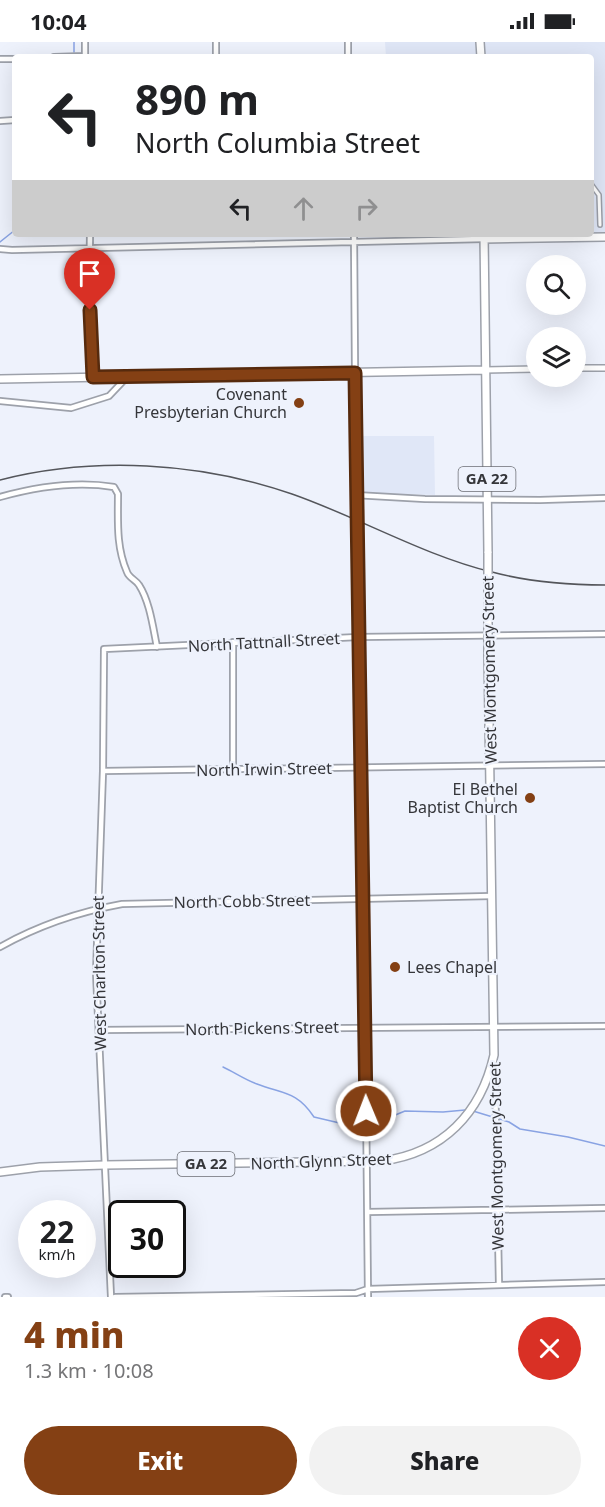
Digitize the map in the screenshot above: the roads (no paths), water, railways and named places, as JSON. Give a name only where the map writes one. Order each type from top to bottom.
[{"type":"main road","name":"West Montgomery Street","points":[[484,237],[495,1027],[491,1067]]},
{"type":"main road","points":[[0,379],[485,370]]},
{"type":"main road","name":"North Glynn Street","points":[[0,1172],[40,1167],[105,1165],[390,1160],[411,1154],[448,1134],[476,1103],[491,1067]]},
{"type":"street","points":[[594,188],[599,195],[600,225]]},
{"type":"street","points":[[90,237],[93,377]]},
{"type":"street","points":[[354,237],[355,495],[364,898],[368,1297]]},
{"type":"street","points":[[0,249],[355,242],[462,237]]},
{"type":"street","points":[[586,368],[605,368]]},
{"type":"street","points":[[485,370],[526,369]]},
{"type":"street","points":[[0,401],[71,408],[109,396],[128,376]]},
{"type":"street","points":[[0,497],[53,487],[114,487],[118,494],[120,552],[128,576],[139,583],[153,623],[157,647]]},
{"type":"street","points":[[355,495],[425,499],[605,498]]},
{"type":"street","name":"North Tattnall Street","points":[[104,649],[358,638],[605,634]]},
{"type":"street","points":[[232,642],[233,769]]},
{"type":"street","name":"West Charlton Street","points":[[104,649],[103,771],[96,973],[113,1297]]},
{"type":"street","name":"North Irwin Street","points":[[103,771],[605,764]]},
{"type":"street","name":"North Cobb Street","points":[[0,947],[51,922],[98,908],[122,904],[492,896]]},
{"type":"street","name":"North Pickens Street","points":[[99,1030],[605,1026]]},
{"type":"street","name":"West Montgomery Street","points":[[491,1067],[495,1076],[499,1285]]},
{"type":"street","points":[[368,1212],[605,1208]]},
{"type":"street","points":[[113,1297],[356,1293],[368,1289],[605,1282]]},
{"type":"waterway","points":[[74,42],[74,52]]},
{"type":"waterway","points":[[0,242],[12,232]]},
{"type":"waterway","points":[[223,1067],[253,1082],[295,1098],[302,1102],[314,1117],[375,1134],[382,1132],[388,1118],[405,1111],[465,1110]]},
{"type":"waterway","points":[[473,1111],[509,1122],[520,1129],[605,1146]]},
{"type":"railway","points":[[0,480],[36,472],[109,465],[184,469],[221,475],[257,483],[317,503],[467,565],[534,581],[605,585]]},
{"type":"place","name":"Covenant Presbyterian Church","points":[[299,403]]},
{"type":"place","name":"El Bethel Baptist Church","points":[[530,798]]},
{"type":"place","name":"Lees Chapel","points":[[395,967]]}]
